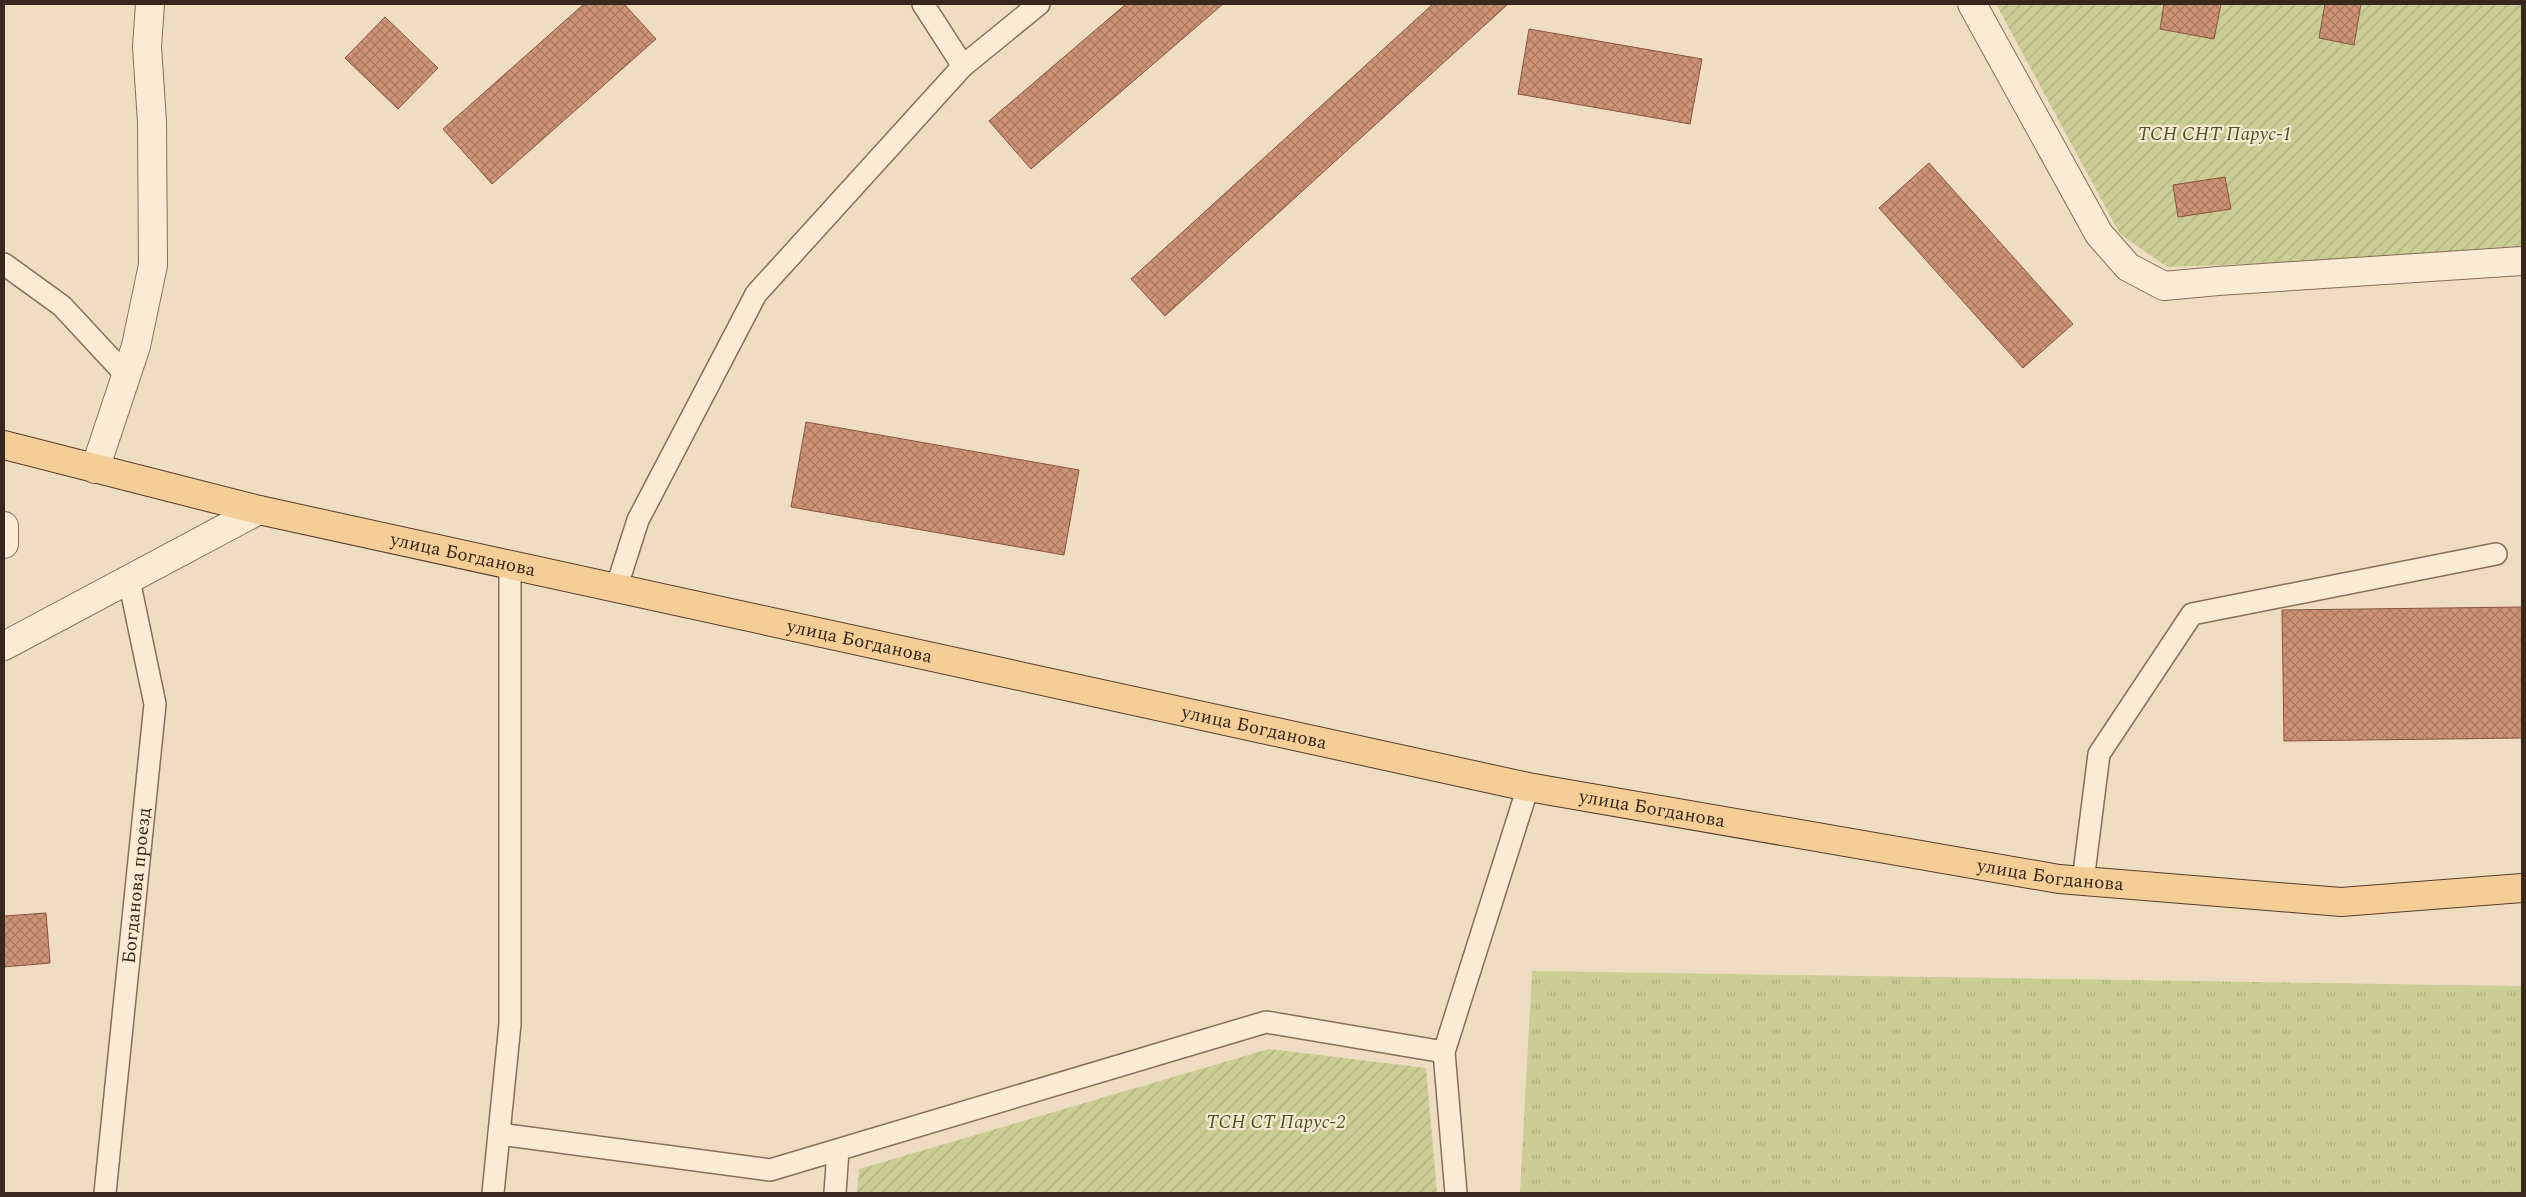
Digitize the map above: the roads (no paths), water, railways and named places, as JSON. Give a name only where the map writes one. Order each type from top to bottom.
[{"type":"main road","name":"улица Богданова","points":[[4,445],[259,510],[1528,787],[2049,877],[2083,881],[2341,902],[2522,888]]},
{"type":"street","points":[[95,469],[136,346],[153,265],[152,122],[147,47],[150,4]]},
{"type":"street","points":[[1972,4],[2099,234],[2128,268],[2164,286],[2218,280],[2522,261]]},
{"type":"street","points":[[4,646],[259,510]]},
{"type":"street","points":[[4,526],[4,544]]},
{"type":"lane","points":[[923,4],[963,66]]},
{"type":"lane","points":[[616,589],[638,520],[756,294],[963,66],[1039,4]]},
{"type":"lane","points":[[4,264],[62,306],[126,375]]},
{"type":"lane","points":[[2083,881],[2099,754],[2192,614],[2496,554]]},
{"type":"lane","points":[[493,1193],[510,1024],[510,566]]},
{"type":"lane","name":"Богданова проезд","points":[[105,1193],[155,704],[129,580]]},
{"type":"lane","points":[[1456,1193],[1444,1052],[1528,787]]},
{"type":"lane","points":[[499,1134],[770,1170],[1266,1022],[1444,1052]]},
{"type":"lane","points":[[835,1193],[838,1150]]},
{"type":"park label","name":"ТСН СНТ Парус-1","points":[[2215,134]]},
{"type":"park label","name":"ТСН СТ Парус-2","points":[[1276,1122]]}]
